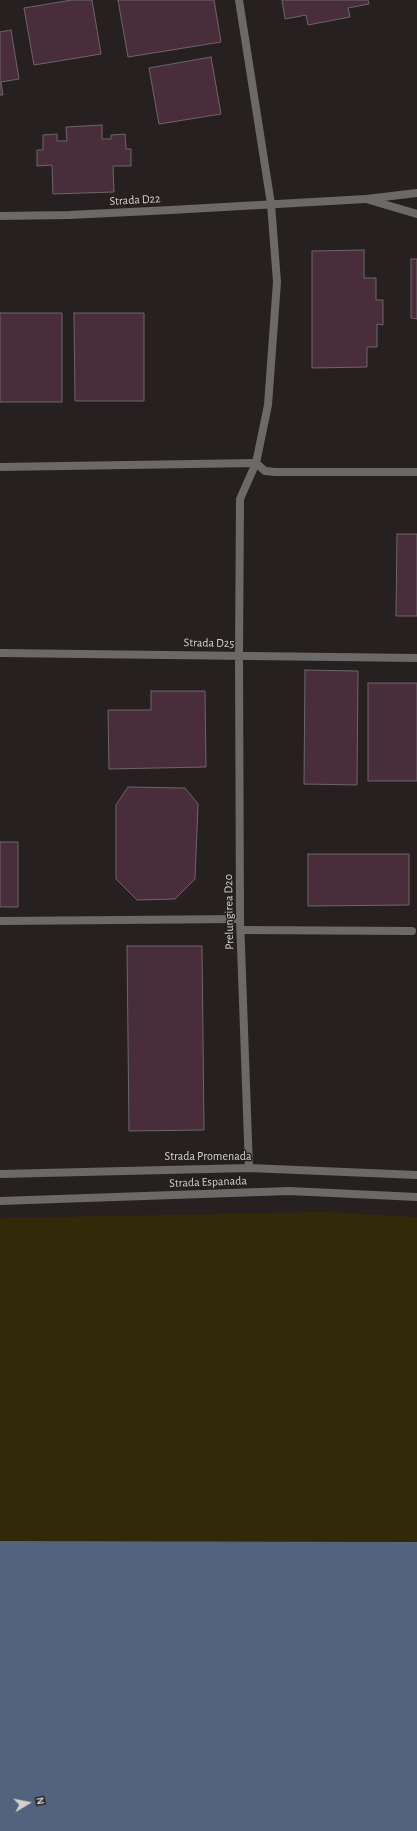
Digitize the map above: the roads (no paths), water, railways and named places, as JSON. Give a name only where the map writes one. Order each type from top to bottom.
[{"type":"street","name":"Prelungirea D20","points":[[239,0],[271,204],[278,282],[268,405],[256,463],[240,499],[240,919],[248,1168]]},
{"type":"street","name":"Strada D22","points":[[0,216],[69,215],[366,199],[417,193]]},
{"type":"street","points":[[366,199],[417,214]]},
{"type":"street","points":[[0,467],[256,463],[265,471],[275,472],[417,472]]},
{"type":"street","name":"Strada D25","points":[[0,653],[417,658]]},
{"type":"street","points":[[0,921],[240,919]]},
{"type":"street","points":[[241,930],[412,931]]},
{"type":"street","name":"Strada Promenada","points":[[0,1174],[248,1168],[417,1176]]},
{"type":"street","name":"Strada Espanada","points":[[0,1201],[289,1191],[417,1197]]},
{"type":"water","points":[[0,1541],[417,1542],[417,1831],[0,1831]]}]
